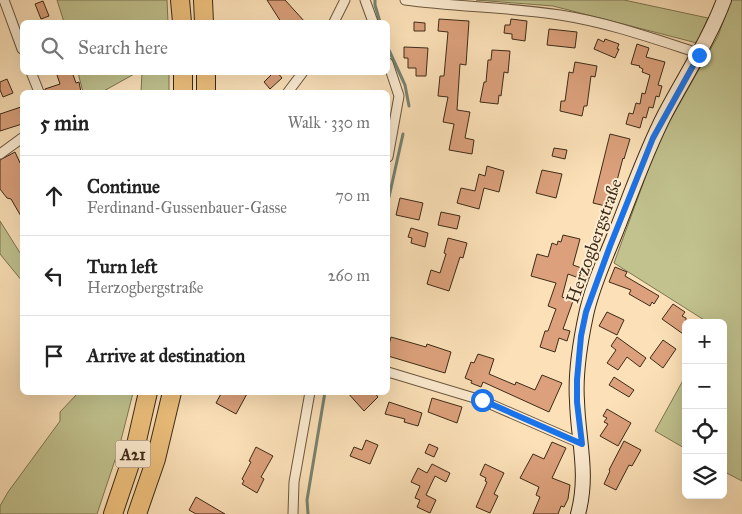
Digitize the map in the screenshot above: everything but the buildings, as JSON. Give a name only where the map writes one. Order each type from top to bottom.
[{"type":"highway","points":[[180,0],[182,20]]},
{"type":"highway","points":[[203,0],[204,20]]},
{"type":"highway","points":[[183,75],[183,90]]},
{"type":"highway","points":[[206,75],[206,90]]},
{"type":"highway","name":"A21","points":[[113,514],[134,449],[147,395]]},
{"type":"highway","name":"A21","points":[[137,514],[156,459],[171,395]]},
{"type":"main road","name":"Herzogbergstraße","points":[[578,514],[582,500],[583,484],[577,380],[581,336],[586,312],[653,138],[713,28],[724,0]]},
{"type":"street","points":[[4,0],[20,44]]},
{"type":"street","points":[[335,20],[345,0]]},
{"type":"street","points":[[364,0],[372,20]]},
{"type":"street","points":[[405,0],[562,15],[622,28],[699,55]]},
{"type":"street","points":[[390,69],[399,96],[390,146]]},
{"type":"street","points":[[32,75],[38,90]]},
{"type":"street","points":[[290,90],[301,75]]},
{"type":"street","points":[[0,154],[20,139]]},
{"type":"street","points":[[390,373],[482,400],[582,444]]},
{"type":"street","points":[[293,514],[294,482],[309,395]]},
{"type":"green space","points":[[57,0],[167,0],[168,20],[63,20]]},
{"type":"green space","points":[[476,0],[624,0],[708,18],[697,43],[553,6]]},
{"type":"green space","points":[[731,0],[742,0],[742,481],[727,473],[727,319],[703,319],[614,263],[659,140],[718,36]]},
{"type":"green space","points":[[79,75],[132,75],[106,90],[82,90]]},
{"type":"green space","points":[[142,75],[169,75],[169,90],[141,90]]},
{"type":"green space","points":[[0,221],[20,253],[20,279],[0,254]]},
{"type":"green space","points":[[682,382],[682,447],[655,431]]},
{"type":"green space","points":[[76,395],[132,395],[119,448],[97,514],[0,514],[0,506],[8,492],[60,421],[60,412]]},
{"type":"waterway","points":[[375,0],[379,20]]},
{"type":"waterway","points":[[390,52],[405,85],[409,106]]},
{"type":"waterway","points":[[390,192],[403,134]]},
{"type":"waterway","points":[[308,514],[307,500],[324,395]]},
{"type":"route","points":[[482,400],[582,444],[577,402],[577,380],[581,336],[586,312],[653,138],[699,55]]}]
